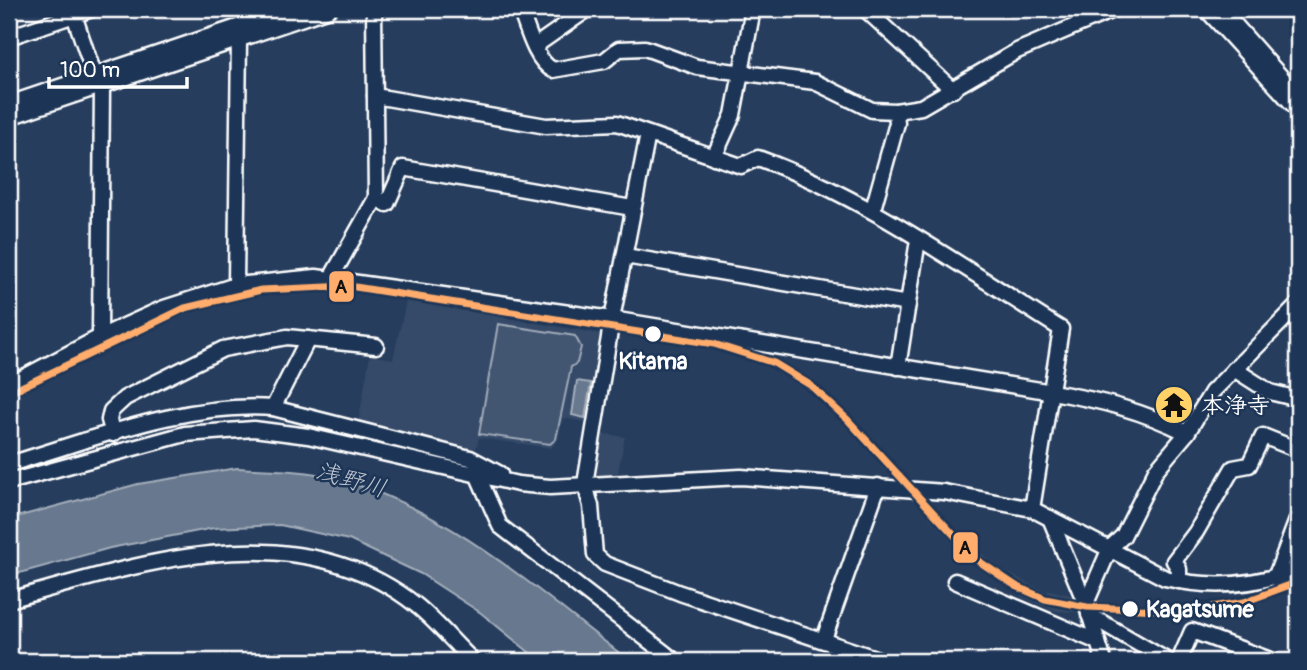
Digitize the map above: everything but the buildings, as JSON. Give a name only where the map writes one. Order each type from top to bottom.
[{"type":"street","points":[[9,37],[73,12],[92,9]]},
{"type":"street","points":[[236,285],[240,9]]},
{"type":"street","points":[[240,33],[291,9]]},
{"type":"street","points":[[9,104],[98,80],[240,33],[329,9]]},
{"type":"street","points":[[331,278],[376,198],[374,9]]},
{"type":"street","points":[[520,9],[535,46],[547,66],[553,69],[604,61],[620,49],[630,46],[645,48],[697,67],[815,82],[872,110],[896,111],[921,107],[1017,51],[1115,9]]},
{"type":"street","points":[[535,46],[588,9]]},
{"type":"street","points":[[714,157],[733,116],[753,9]]},
{"type":"street","points":[[865,9],[953,90]]},
{"type":"street","points":[[1206,9],[1298,110]]},
{"type":"street","points":[[1221,9],[1298,96]]},
{"type":"street","points":[[73,12],[98,80],[100,337]]},
{"type":"street","points":[[9,117],[98,80]]},
{"type":"street","points":[[375,96],[547,126],[608,122],[741,166],[758,158],[809,176],[873,209],[1061,329],[1032,509]]},
{"type":"street","points":[[873,209],[897,123],[896,111]]},
{"type":"street","points":[[649,134],[632,208],[585,484],[591,506],[595,555],[600,561],[680,593],[884,661]]},
{"type":"street","points":[[376,198],[387,204],[402,168],[632,208]]},
{"type":"street","points":[[898,367],[918,240]]},
{"type":"street","points":[[625,257],[908,304]]},
{"type":"street","points":[[9,385],[100,337],[164,308],[236,285],[290,277],[331,278],[612,319],[1110,402],[1151,415],[1187,433]]},
{"type":"street","points":[[1088,611],[1087,601],[1110,548],[1124,536],[1156,470],[1187,433],[1212,392],[1298,305]]},
{"type":"street","points":[[113,434],[109,420],[117,403],[223,349],[276,337],[376,346]]},
{"type":"street","points":[[273,408],[309,339]]},
{"type":"street","points":[[1234,369],[1270,391],[1298,399]]},
{"type":"street","points":[[9,464],[205,409],[273,408],[470,458],[517,484]]},
{"type":"street","points":[[9,482],[185,434],[254,429],[308,436],[517,484],[550,487],[741,477],[944,492],[1032,509],[1165,578],[1239,584],[1275,578],[1298,569]]},
{"type":"street","points":[[1180,581],[1179,569],[1174,561],[1196,532],[1233,468],[1249,465],[1263,436],[1298,450]]},
{"type":"street","points":[[477,474],[500,526],[675,661]]},
{"type":"street","points":[[824,639],[878,486]]},
{"type":"street","points":[[1275,578],[1298,517]]},
{"type":"street","points":[[1050,518],[1088,611],[1104,661]]},
{"type":"street","points":[[9,600],[115,571],[216,552],[270,551],[317,557],[362,572],[416,605],[473,661]]},
{"type":"street","points":[[956,581],[1097,642]]},
{"type":"street","points":[[1088,611],[1168,661]]},
{"type":"street","points":[[1179,661],[1192,631],[1273,661]]},
{"type":"shaded area","points":[[330,281],[326,290],[244,298],[197,310],[49,377],[49,369],[174,308],[252,288]]},
{"type":"shaded area","points":[[332,281],[747,346],[746,349],[791,368],[830,396],[935,513],[926,514],[845,422],[808,387],[756,359],[684,342],[401,298],[328,290]]},
{"type":"shaded area","points":[[406,301],[606,335],[590,423],[563,418],[558,440],[551,448],[479,438],[476,449],[358,423],[370,355],[393,359]]},
{"type":"shaded area","points":[[498,324],[575,336],[581,347],[577,363],[571,367],[556,439],[550,444],[479,434]]},
{"type":"shaded area","points":[[577,381],[591,383],[585,418],[572,415]]},
{"type":"shaded area","points":[[600,433],[625,437],[617,477],[592,479]]},
{"type":"shaded area","points":[[237,468],[311,473],[357,485],[400,502],[481,548],[630,661],[540,661],[481,613],[421,574],[349,540],[280,525],[214,528],[110,548],[9,576],[9,519],[138,484]]},
{"type":"shaded area","points":[[936,515],[997,567],[1047,593],[1049,590],[1090,600],[1165,606],[1217,604],[1247,598],[1265,602],[1218,613],[1178,617],[1055,611],[1020,596],[1022,592],[996,580],[968,559],[927,516]]},
{"type":"waterway","points":[[1119,13],[1130,9]]},
{"type":"waterway","points":[[939,105],[969,87]]},
{"type":"transit line","name":"A","points":[[9,393],[185,308],[261,290],[349,286],[714,344],[774,363],[810,385],[847,419],[977,560],[1016,586],[1045,599],[1087,607],[1186,611],[1244,602],[1298,582]]},
{"type":"place","name":"Kitama","points":[[653,334]]},
{"type":"place","name":"本浄寺","points":[[1174,405]]},
{"type":"place","name":"Kagatsume","points":[[1130,609]]},
{"type":"water label","name":"浅野川","points":[[351,480]]}]
